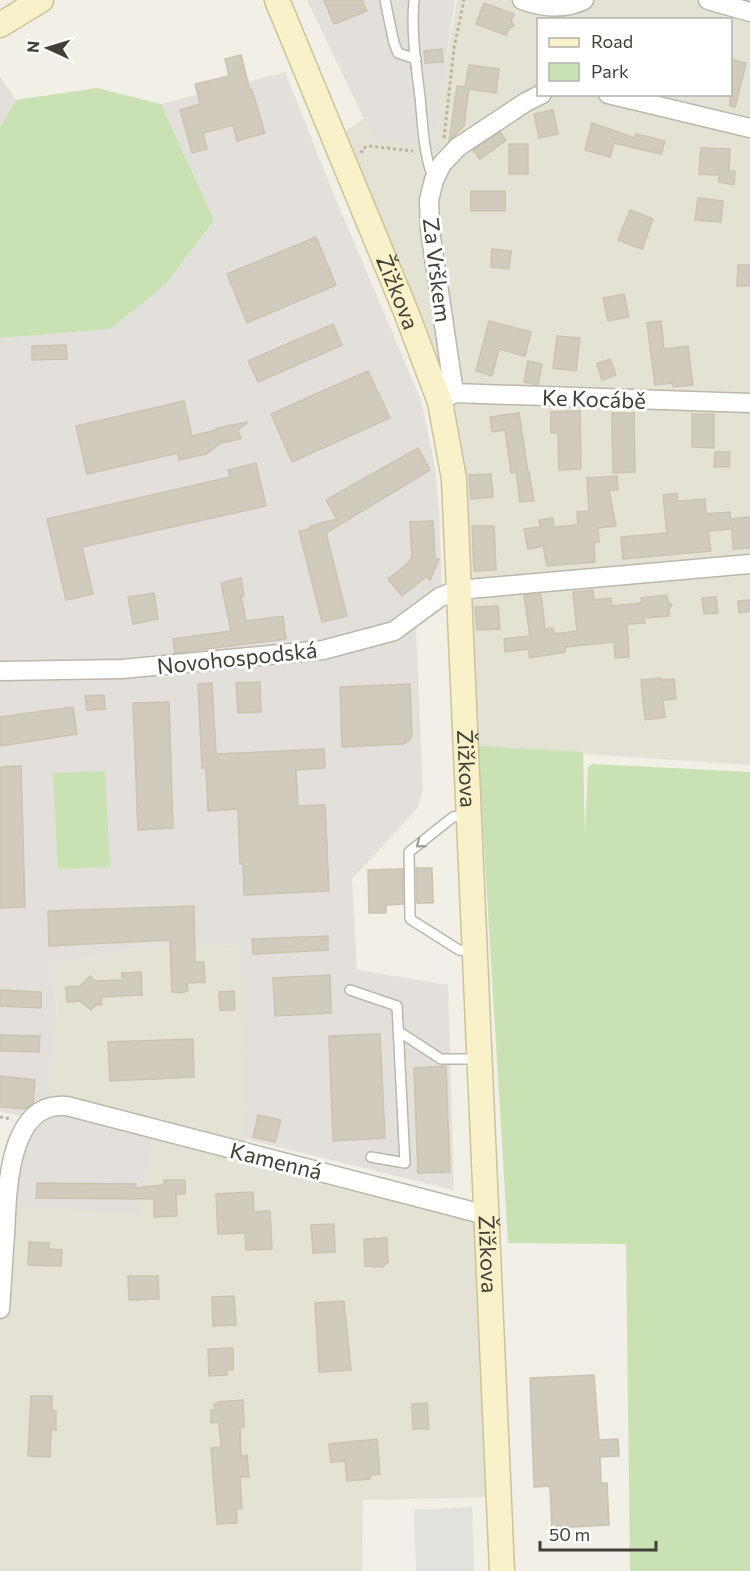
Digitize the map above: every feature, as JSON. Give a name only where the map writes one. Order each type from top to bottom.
[{"type":"street","points":[[0,25],[41,0]]},
{"type":"street","name":"Žižkova","points":[[277,0],[406,312],[447,398],[454,479],[502,1571]]},
{"type":"street","points":[[522,0],[563,7],[584,0]]},
{"type":"street","points":[[708,0],[750,12]]},
{"type":"street","points":[[434,169],[458,147],[538,96]]},
{"type":"street","points":[[616,96],[750,128]]},
{"type":"street","name":"Za Vrškem","points":[[434,169],[429,200],[430,230],[447,398]]},
{"type":"street","name":"Ke Kocábě","points":[[447,398],[750,403]]},
{"type":"street","points":[[458,590],[750,564]]},
{"type":"street","name":"Novohospodská","points":[[0,671],[122,669],[323,650],[394,631],[440,597],[458,590]]},
{"type":"street","name":"Kamenná","points":[[0,1309],[9,1176],[16,1146],[28,1123],[37,1113],[47,1107],[57,1105],[486,1215]]},
{"type":"lane","points":[[385,0],[398,53],[416,59]]},
{"type":"lane","points":[[414,0],[412,15],[416,59],[434,169]]},
{"type":"lane","points":[[468,814],[453,817],[409,852],[410,919],[459,950],[475,952]]},
{"type":"lane","points":[[350,990],[397,1006],[405,1163],[371,1157]]},
{"type":"lane","points":[[398,1031],[441,1059],[480,1059]]},
{"type":"path","points":[[352,181],[363,148],[369,146],[412,149],[417,158],[434,169],[464,0]]},
{"type":"shaded area","points":[[307,0],[455,0],[433,146],[375,142]]},
{"type":"shaded area","points":[[457,0],[750,0],[750,765],[468,746],[452,449],[335,138],[446,63]]},
{"type":"shaded area","points":[[285,72],[334,195],[421,400],[435,467],[443,609],[416,628],[423,791],[417,809],[352,879],[357,970],[448,985],[454,1190],[245,1139],[240,944],[134,948],[50,965],[57,1009],[46,1103],[154,1123],[140,1214],[6,1205],[29,1117],[0,1112],[0,338],[110,329],[214,220],[161,104]]},
{"type":"shaded area","points":[[0,76],[16,100],[0,127]]},
{"type":"shaded area","points":[[240,944],[246,1146],[485,1210],[499,1497],[363,1500],[362,1571],[0,1571],[0,1209],[45,1104],[57,1009],[50,965],[134,948]]},
{"type":"shaded area","points":[[472,1507],[474,1571],[416,1571],[414,1510]]},
{"type":"green space","points":[[97,88],[161,104],[214,220],[165,285],[110,329],[0,338],[0,127],[16,100]]},
{"type":"green space","points":[[478,746],[583,752],[585,834],[588,767],[593,764],[750,772],[750,1571],[630,1571],[626,1244],[508,1243]]},
{"type":"green space","points":[[105,771],[110,867],[58,869],[53,773]]},
{"type":"building","points":[[324,0],[362,0],[367,11],[334,24]]},
{"type":"building","points":[[484,3],[514,14],[511,21],[514,26],[509,28],[506,35],[476,24]]},
{"type":"building","points":[[442,49],[443,62],[425,63],[424,51]]},
{"type":"building","points":[[241,55],[265,133],[237,141],[233,125],[203,133],[207,149],[192,153],[180,110],[200,104],[195,84],[229,76],[225,59]]},
{"type":"building","points":[[732,60],[746,63],[735,107],[730,106]]},
{"type":"building","points":[[469,65],[499,69],[496,93],[469,89],[464,126],[449,141],[457,86],[465,87]]},
{"type":"building","points":[[553,110],[558,134],[539,138],[534,114]]},
{"type":"building","points":[[592,123],[635,138],[636,134],[665,141],[661,154],[614,143],[610,157],[585,150]]},
{"type":"building","points":[[500,132],[506,140],[480,159],[473,150]]},
{"type":"building","points":[[509,144],[528,144],[528,174],[509,174]]},
{"type":"building","points":[[701,148],[730,149],[729,171],[735,171],[734,185],[719,182],[719,175],[699,174]]},
{"type":"building","points":[[471,191],[505,191],[505,211],[471,211]]},
{"type":"building","points":[[698,198],[723,201],[721,222],[695,220]]},
{"type":"building","points":[[630,210],[653,219],[642,249],[618,240]]},
{"type":"building","points":[[316,237],[336,285],[247,323],[227,274]]},
{"type":"building","points":[[492,249],[511,251],[509,269],[491,267]]},
{"type":"building","points":[[738,265],[750,265],[750,286],[737,286]]},
{"type":"building","points":[[624,294],[629,317],[608,321],[603,298]]},
{"type":"building","points":[[489,321],[531,332],[525,356],[499,349],[492,376],[476,371]]},
{"type":"building","points":[[661,321],[664,349],[688,346],[693,385],[673,387],[672,383],[655,385],[647,323]]},
{"type":"building","points":[[333,324],[342,345],[258,382],[248,361]]},
{"type":"building","points":[[557,336],[580,338],[576,371],[553,368]]},
{"type":"building","points":[[66,345],[67,359],[32,360],[32,346]]},
{"type":"building","points":[[610,359],[616,375],[602,380],[597,364]]},
{"type":"building","points":[[528,361],[542,364],[538,385],[524,382]]},
{"type":"building","points":[[368,371],[390,418],[292,462],[271,414]]},
{"type":"building","points":[[184,401],[192,436],[216,430],[216,428],[248,422],[238,430],[241,439],[221,443],[206,454],[179,460],[178,453],[87,474],[76,426]]},
{"type":"building","points":[[580,411],[581,469],[559,470],[558,433],[551,433],[551,412]]},
{"type":"building","points":[[519,413],[534,501],[520,502],[516,472],[511,473],[505,430],[492,432],[490,417]]},
{"type":"building","points":[[612,413],[634,413],[635,472],[613,473]]},
{"type":"building","points":[[692,414],[714,414],[714,448],[692,447]]},
{"type":"building","points":[[418,448],[430,470],[326,533],[347,616],[322,622],[299,531],[337,519],[326,500]]},
{"type":"building","points":[[715,452],[730,452],[729,467],[714,467]]},
{"type":"building","points":[[256,463],[266,506],[82,547],[93,594],[66,600],[47,519],[230,477],[228,470]]},
{"type":"building","points":[[491,474],[493,497],[471,499],[469,475]]},
{"type":"building","points":[[617,476],[618,490],[609,490],[616,526],[598,528],[599,542],[594,543],[595,562],[547,566],[543,546],[528,549],[524,529],[540,527],[539,520],[553,518],[554,527],[578,525],[577,512],[589,511],[587,478]]},
{"type":"building","points":[[677,493],[678,501],[705,499],[706,514],[730,512],[731,523],[731,519],[750,517],[750,548],[733,549],[732,529],[708,531],[711,551],[623,559],[621,537],[667,533],[663,495]]},
{"type":"building","points":[[433,521],[435,558],[439,559],[430,580],[426,577],[402,596],[388,579],[412,557],[410,522]]},
{"type":"building","points":[[472,526],[494,526],[496,570],[474,571]]},
{"type":"building","points":[[241,578],[244,596],[241,596],[246,621],[283,616],[286,639],[175,653],[173,639],[231,631],[221,583]]},
{"type":"building","points":[[593,590],[594,600],[611,598],[612,606],[642,603],[641,598],[667,595],[668,602],[672,605],[669,609],[669,616],[644,618],[645,623],[627,624],[629,657],[615,658],[614,642],[565,647],[565,652],[530,658],[528,649],[505,652],[504,639],[530,636],[524,595],[541,594],[545,629],[553,628],[554,634],[577,631],[573,592]]},
{"type":"building","points":[[154,593],[158,619],[133,624],[128,597]]},
{"type":"building","points":[[716,597],[718,613],[704,614],[702,598]]},
{"type":"building","points":[[750,600],[750,611],[739,613],[738,601]]},
{"type":"building","points":[[498,606],[500,629],[477,630],[475,607]]},
{"type":"building","points":[[661,678],[661,680],[674,679],[676,699],[663,700],[665,717],[645,720],[641,680]]},
{"type":"building","points":[[260,682],[261,712],[238,713],[236,683]]},
{"type":"building","points":[[212,683],[216,754],[324,749],[325,768],[296,770],[298,806],[325,805],[329,891],[244,895],[243,864],[240,864],[238,809],[208,811],[206,768],[202,768],[198,684]]},
{"type":"building","points":[[410,684],[412,735],[410,740],[403,744],[342,747],[340,687]]},
{"type":"building","points":[[104,695],[105,709],[87,710],[85,696]]},
{"type":"building","points":[[169,702],[173,828],[138,830],[133,703]]},
{"type":"building","points":[[73,707],[77,734],[0,746],[0,717]]},
{"type":"building","points":[[21,766],[25,907],[0,908],[0,767]]},
{"type":"building","points":[[416,868],[432,868],[433,903],[417,903]]},
{"type":"building","points":[[403,869],[403,904],[386,905],[386,913],[369,913],[368,870]]},
{"type":"building","points":[[194,906],[195,962],[204,962],[205,982],[187,983],[188,991],[182,993],[172,992],[170,940],[49,946],[48,911]]},
{"type":"building","points":[[328,936],[328,950],[253,954],[252,939]]},
{"type":"building","points":[[141,972],[142,995],[101,997],[102,1005],[96,1005],[91,1010],[80,1001],[67,1002],[66,987],[80,986],[90,976],[95,981],[122,980],[122,973]]},
{"type":"building","points":[[330,975],[331,1013],[275,1016],[273,978]]},
{"type":"building","points":[[0,990],[41,992],[41,1008],[0,1006]]},
{"type":"building","points":[[234,991],[235,1010],[220,1010],[219,992]]},
{"type":"building","points":[[380,1034],[385,1138],[333,1141],[329,1036]]},
{"type":"building","points":[[0,1035],[40,1036],[39,1052],[0,1051]]},
{"type":"building","points":[[193,1039],[194,1077],[110,1081],[108,1042]]},
{"type":"building","points":[[446,1066],[450,1172],[418,1173],[414,1068]]},
{"type":"building","points":[[0,1076],[35,1080],[33,1104],[25,1109],[0,1107]]},
{"type":"building","points":[[258,1115],[281,1120],[275,1142],[253,1137]]},
{"type":"building","points":[[164,1180],[185,1180],[185,1194],[176,1194],[177,1216],[154,1217],[154,1199],[36,1198],[37,1183],[136,1184],[136,1188],[164,1185]]},
{"type":"building","points":[[253,1192],[254,1212],[270,1211],[272,1249],[246,1250],[245,1233],[218,1234],[216,1194]]},
{"type":"building","points":[[334,1224],[335,1252],[313,1253],[311,1225]]},
{"type":"building","points":[[387,1238],[388,1262],[383,1267],[365,1266],[364,1239]]},
{"type":"building","points":[[29,1242],[49,1243],[49,1249],[62,1250],[61,1266],[28,1265]]},
{"type":"building","points":[[128,1276],[158,1276],[159,1299],[129,1300]]},
{"type":"building","points":[[234,1296],[236,1325],[213,1326],[212,1297]]},
{"type":"building","points":[[344,1301],[351,1370],[319,1372],[315,1303]]},
{"type":"building","points":[[233,1348],[233,1370],[227,1370],[227,1375],[209,1376],[208,1349]]},
{"type":"building","points":[[594,1375],[599,1440],[618,1439],[619,1456],[600,1457],[601,1483],[607,1483],[609,1525],[552,1528],[550,1486],[534,1487],[530,1378]]},
{"type":"building","points":[[31,1396],[52,1396],[52,1411],[56,1411],[56,1430],[51,1429],[50,1457],[28,1456]]},
{"type":"building","points":[[243,1400],[244,1427],[240,1427],[241,1456],[247,1455],[249,1477],[240,1477],[242,1509],[236,1509],[237,1523],[217,1524],[211,1448],[221,1447],[219,1422],[211,1423],[211,1410],[215,1410],[214,1404],[218,1402]]},
{"type":"building","points":[[427,1403],[429,1429],[413,1429],[412,1404]]},
{"type":"building","points":[[377,1439],[380,1474],[370,1475],[370,1479],[347,1481],[345,1461],[331,1462],[329,1444]]}]
